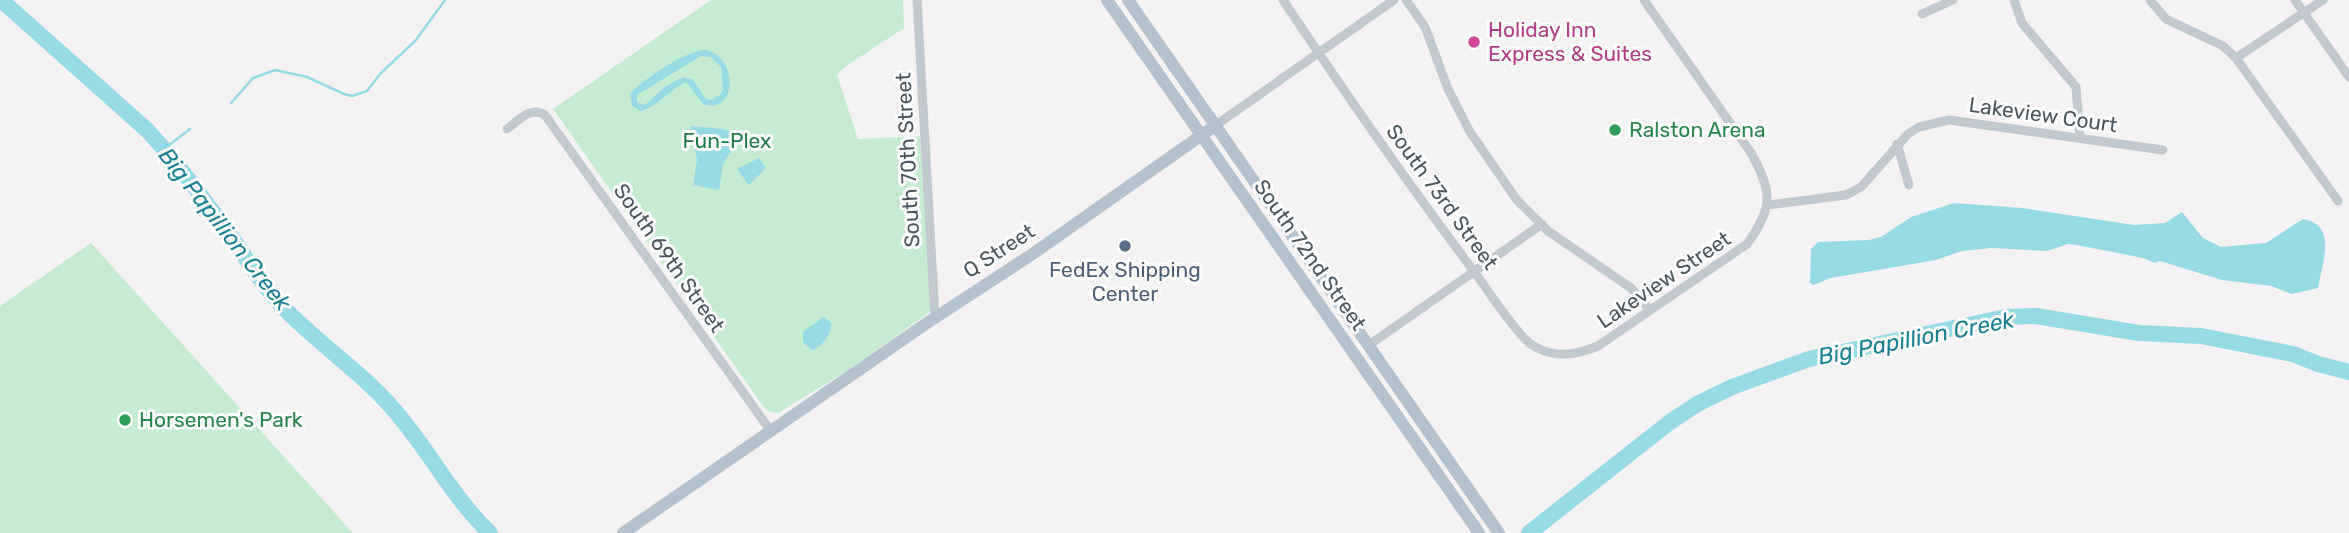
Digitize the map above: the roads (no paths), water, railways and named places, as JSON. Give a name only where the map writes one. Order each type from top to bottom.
[{"type":"main road","name":"South 72nd Street","points":[[1107,0],[1479,533]]},
{"type":"main road","name":"South 72nd Street","points":[[1128,0],[1499,533]]},
{"type":"main road","name":"Q Street","points":[[623,533],[935,317],[1034,253],[1216,125]]},
{"type":"main road","points":[[1312,291],[1328,301],[1359,341],[1369,345]]},
{"type":"street","name":"South 70th Street","points":[[917,0],[935,317]]},
{"type":"street","name":"South 73rd Street","points":[[1283,0],[1382,145],[1475,272],[1530,344],[1547,352]]},
{"type":"street","name":"Q Street","points":[[1216,125],[1394,0]]},
{"type":"street","points":[[1406,0],[1426,27],[1448,89],[1470,132],[1517,200],[1542,224],[1587,259],[1631,288],[1650,310]]},
{"type":"street","points":[[1644,0],[1751,153],[1764,180],[1768,205]]},
{"type":"street","points":[[1922,14],[1953,0]]},
{"type":"street","points":[[2014,0],[2022,23],[2076,87],[2080,138]]},
{"type":"street","points":[[2150,0],[2166,19],[2223,46],[2236,58],[2339,201]]},
{"type":"street","points":[[2295,0],[2349,77]]},
{"type":"street","points":[[2236,58],[2323,0]]},
{"type":"street","name":"South 69th Street","points":[[507,129],[529,112],[536,111],[545,115],[770,430]]},
{"type":"street","name":"Lakeview Court","points":[[1768,205],[1846,195],[1861,187],[1897,144],[1919,127],[1949,120],[2164,150]]},
{"type":"street","points":[[1897,144],[1909,186]]},
{"type":"street","name":"Lakeview Street","points":[[1547,352],[1561,355],[1581,353],[1598,346],[1747,244],[1761,224],[1768,205]]},
{"type":"street","points":[[1369,345],[1542,224]]},
{"type":"water","points":[[706,50],[717,55],[729,73],[728,94],[722,102],[714,105],[703,104],[686,82],[646,109],[640,111],[632,106],[630,94],[636,88],[666,66]],"holes":[[[701,56],[711,57],[721,67],[723,89],[719,97],[717,95],[714,100],[706,99],[693,80],[684,77],[666,86],[646,104],[637,102],[637,95]]]},
{"type":"water","points":[[690,126],[723,129],[741,135],[723,164],[719,190],[693,185],[697,160]]},
{"type":"water","points":[[759,158],[766,168],[749,185],[737,169]]},
{"type":"water","points":[[1954,203],[2022,208],[2134,225],[2165,223],[2182,212],[2203,238],[2221,247],[2266,243],[2303,219],[2321,229],[2325,246],[2324,257],[2318,288],[2292,294],[2271,286],[2222,280],[2160,261],[2155,263],[2143,258],[2068,244],[2047,251],[1991,248],[1962,251],[1936,260],[1830,278],[1814,285],[1810,283],[1811,249],[1818,242],[1881,237],[1911,217]]},
{"type":"water","points":[[823,317],[831,322],[829,334],[812,350],[803,342],[803,332]]},
{"type":"waterway","name":"Big Papillion Creek","points":[[1,0],[147,130],[200,195],[275,299],[382,397],[407,426],[464,504],[490,533]]},
{"type":"waterway","points":[[231,103],[253,78],[275,70],[307,77],[352,96],[367,91],[381,73],[416,40],[445,0]]},
{"type":"waterway","points":[[164,149],[190,129]]},
{"type":"waterway","name":"Big Papillion Creek","points":[[1529,533],[1670,422],[1697,404],[1732,387],[1809,359],[2006,317],[2036,316],[2139,333],[2201,336],[2293,354],[2349,372]]},
{"type":"place","name":"Holiday Inn Express & Suites","points":[[1474,42]]},
{"type":"place","name":"Ralston Arena","points":[[1615,130]]},
{"type":"place","name":"FedEx Shipping Center","points":[[1125,246]]},
{"type":"place","name":"Horsemen's Park","points":[[125,420]]},
{"type":"park label","name":"Fun-Plex","points":[[727,141]]}]
